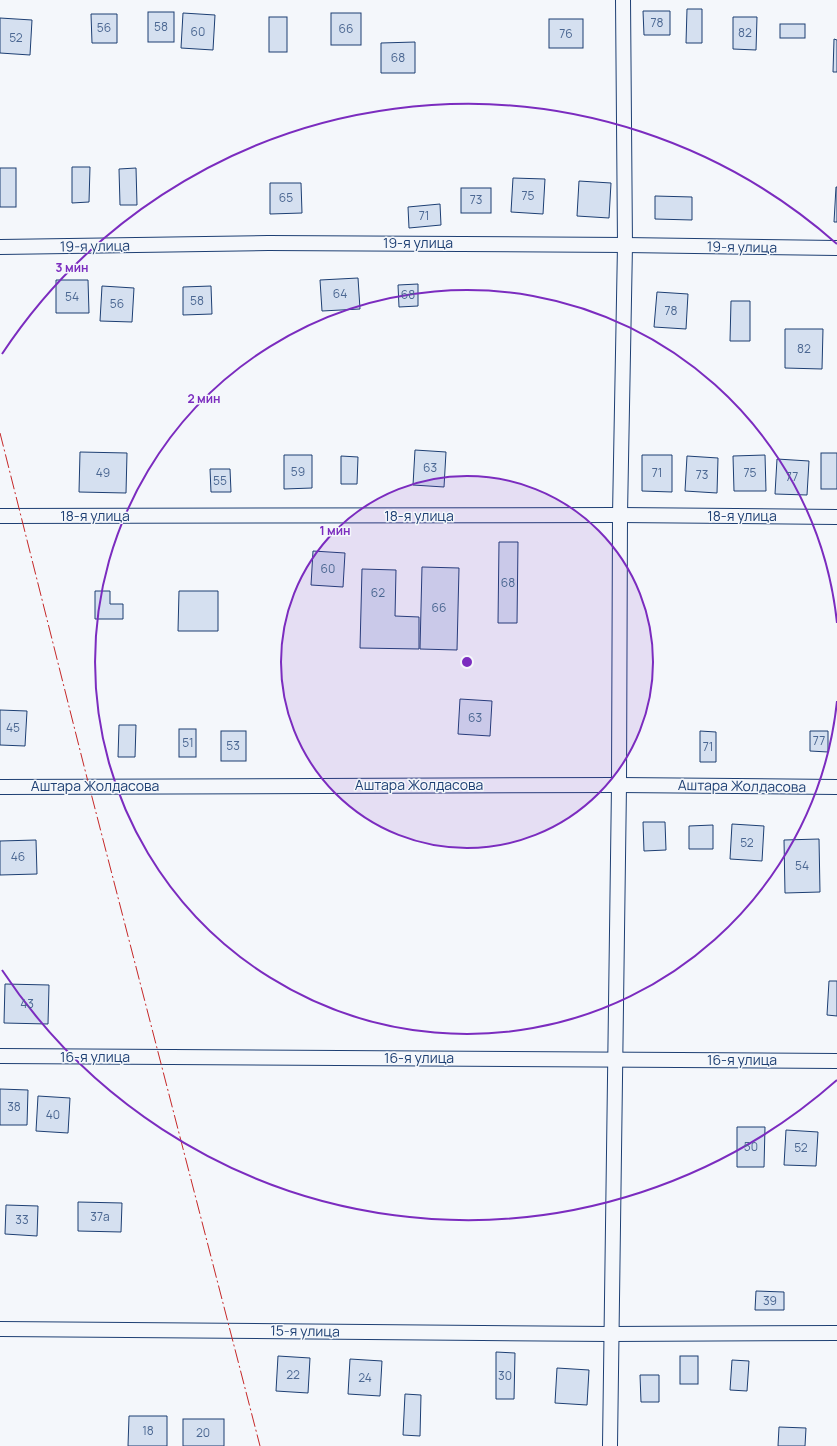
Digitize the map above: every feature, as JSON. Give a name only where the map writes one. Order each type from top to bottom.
[{"type":"street","points":[[610,1446],[610,1334],[619,785],[620,515],[625,245],[624,0]]},
{"type":"street","name":"19-я улица","points":[[0,247],[268,243],[837,248]]},
{"type":"street","name":"18-я улица","points":[[0,516],[620,515],[837,517]]},
{"type":"street","name":"Аштара Жолдасова","points":[[0,787],[619,785],[837,787]]},
{"type":"street","name":"16-я улица","points":[[0,1056],[837,1060]]},
{"type":"street","name":"15-я улица","points":[[0,1329],[610,1334],[837,1333]]},
{"type":"building","points":[[687,9],[702,9],[702,43],[686,43]]},
{"type":"building","points":[[643,11],[670,11],[670,35],[644,35]]},
{"type":"building","points":[[148,12],[174,12],[174,42],[148,42]]},
{"type":"building","points":[[183,13],[215,15],[213,50],[181,48]]},
{"type":"building","points":[[331,13],[361,13],[361,45],[331,45]]},
{"type":"building","points":[[91,14],[117,14],[117,43],[92,43]]},
{"type":"building","points":[[269,17],[287,17],[287,52],[269,52]]},
{"type":"building","points":[[733,17],[757,17],[756,50],[733,49]]},
{"type":"building","points":[[0,18],[32,20],[30,55],[0,53]]},
{"type":"building","points":[[549,19],[583,19],[583,48],[549,48]]},
{"type":"building","points":[[780,24],[805,24],[805,38],[780,38]]},
{"type":"building","points":[[834,39],[837,40],[837,72],[833,72]]},
{"type":"building","points":[[415,42],[415,73],[381,73],[381,43]]},
{"type":"building","points":[[72,167],[90,167],[89,202],[72,203]]},
{"type":"building","points":[[0,168],[16,168],[16,207],[0,207]]},
{"type":"building","points":[[136,168],[137,205],[120,205],[119,169]]},
{"type":"building","points":[[513,178],[545,179],[543,214],[511,212]]},
{"type":"building","points":[[579,181],[611,183],[609,218],[577,216]]},
{"type":"building","points":[[270,183],[301,183],[302,213],[270,214]]},
{"type":"building","points":[[836,187],[837,222],[834,222]]},
{"type":"building","points":[[461,188],[491,188],[491,213],[461,213]]},
{"type":"building","points":[[655,196],[692,197],[692,220],[655,219]]},
{"type":"building","points":[[440,204],[441,225],[409,228],[408,207]]},
{"type":"building","points":[[358,278],[360,309],[322,311],[320,280]]},
{"type":"building","points":[[56,280],[88,280],[89,313],[56,313]]},
{"type":"building","points":[[418,284],[418,306],[399,307],[398,285]]},
{"type":"building","points":[[102,286],[134,288],[132,322],[100,321]]},
{"type":"building","points":[[211,286],[212,314],[183,315],[183,287]]},
{"type":"building","points":[[657,292],[688,294],[686,329],[654,327]]},
{"type":"building","points":[[731,301],[750,301],[750,341],[730,341]]},
{"type":"building","points":[[785,329],[823,329],[822,369],[785,368]]},
{"type":"building","points":[[415,450],[446,452],[444,487],[413,485]]},
{"type":"building","points":[[80,452],[127,453],[126,493],[79,492]]},
{"type":"building","points":[[821,453],[837,453],[837,489],[821,489]]},
{"type":"building","points":[[284,455],[312,455],[312,488],[284,489]]},
{"type":"building","points":[[642,455],[672,455],[672,492],[642,491]]},
{"type":"building","points":[[765,455],[766,491],[734,491],[733,456]]},
{"type":"building","points":[[341,456],[358,457],[357,484],[341,484]]},
{"type":"building","points":[[687,456],[718,458],[717,493],[685,491]]},
{"type":"building","points":[[777,459],[809,461],[807,495],[775,494]]},
{"type":"building","points":[[210,469],[230,469],[231,492],[211,492]]},
{"type":"building","points":[[499,542],[518,542],[517,623],[498,623]]},
{"type":"building","points":[[313,551],[345,553],[343,587],[311,585]]},
{"type":"building","points":[[422,567],[459,568],[457,650],[420,649]]},
{"type":"building","points":[[362,569],[396,570],[395,616],[419,617],[419,649],[360,648]]},
{"type":"building","points":[[95,591],[110,591],[110,604],[123,604],[123,619],[95,619]]},
{"type":"building","points":[[179,591],[218,591],[218,631],[178,631]]},
{"type":"building","points":[[460,699],[492,701],[490,736],[458,734]]},
{"type":"building","points":[[0,710],[27,711],[25,746],[0,745]]},
{"type":"building","points":[[119,725],[136,725],[135,757],[118,757]]},
{"type":"building","points":[[179,729],[196,729],[196,757],[179,757]]},
{"type":"building","points":[[221,731],[246,731],[246,761],[221,761]]},
{"type":"building","points":[[700,731],[716,732],[716,762],[700,762]]},
{"type":"building","points":[[810,731],[828,731],[828,752],[810,751]]},
{"type":"building","points":[[643,822],[665,822],[666,850],[644,851]]},
{"type":"building","points":[[732,824],[764,826],[762,861],[730,859]]},
{"type":"building","points":[[713,825],[713,849],[689,849],[689,826]]},
{"type":"building","points":[[819,839],[820,892],[785,893],[784,840]]},
{"type":"building","points":[[36,840],[37,874],[0,875],[0,841]]},
{"type":"building","points":[[829,981],[837,981],[837,1016],[827,1015]]},
{"type":"building","points":[[5,984],[49,985],[48,1024],[4,1023]]},
{"type":"building","points":[[0,1089],[28,1090],[27,1125],[0,1125]]},
{"type":"building","points":[[38,1096],[70,1098],[68,1133],[36,1131]]},
{"type":"building","points":[[737,1127],[765,1127],[764,1167],[737,1167]]},
{"type":"building","points":[[786,1130],[818,1132],[816,1166],[784,1165]]},
{"type":"building","points":[[78,1202],[122,1203],[121,1232],[78,1231]]},
{"type":"building","points":[[6,1205],[38,1206],[37,1236],[5,1234]]},
{"type":"building","points":[[756,1291],[784,1292],[784,1310],[755,1310]]},
{"type":"building","points":[[496,1352],[515,1353],[514,1399],[496,1399]]},
{"type":"building","points":[[278,1356],[310,1358],[308,1393],[276,1391]]},
{"type":"building","points":[[680,1356],[698,1356],[698,1384],[680,1384]]},
{"type":"building","points":[[350,1359],[382,1361],[380,1396],[348,1394]]},
{"type":"building","points":[[732,1360],[749,1361],[747,1391],[730,1390]]},
{"type":"building","points":[[557,1368],[589,1370],[587,1405],[555,1403]]},
{"type":"building","points":[[640,1375],[659,1375],[659,1402],[641,1402]]},
{"type":"building","points":[[405,1394],[421,1395],[420,1436],[403,1435]]},
{"type":"building","points":[[129,1416],[167,1416],[167,1446],[128,1446]]},
{"type":"building","points":[[183,1419],[224,1419],[224,1446],[183,1446]]},
{"type":"building","points":[[779,1427],[806,1428],[805,1446],[778,1446]]},
{"type":"power","points":[[0,433],[85,770],[260,1446]]}]
